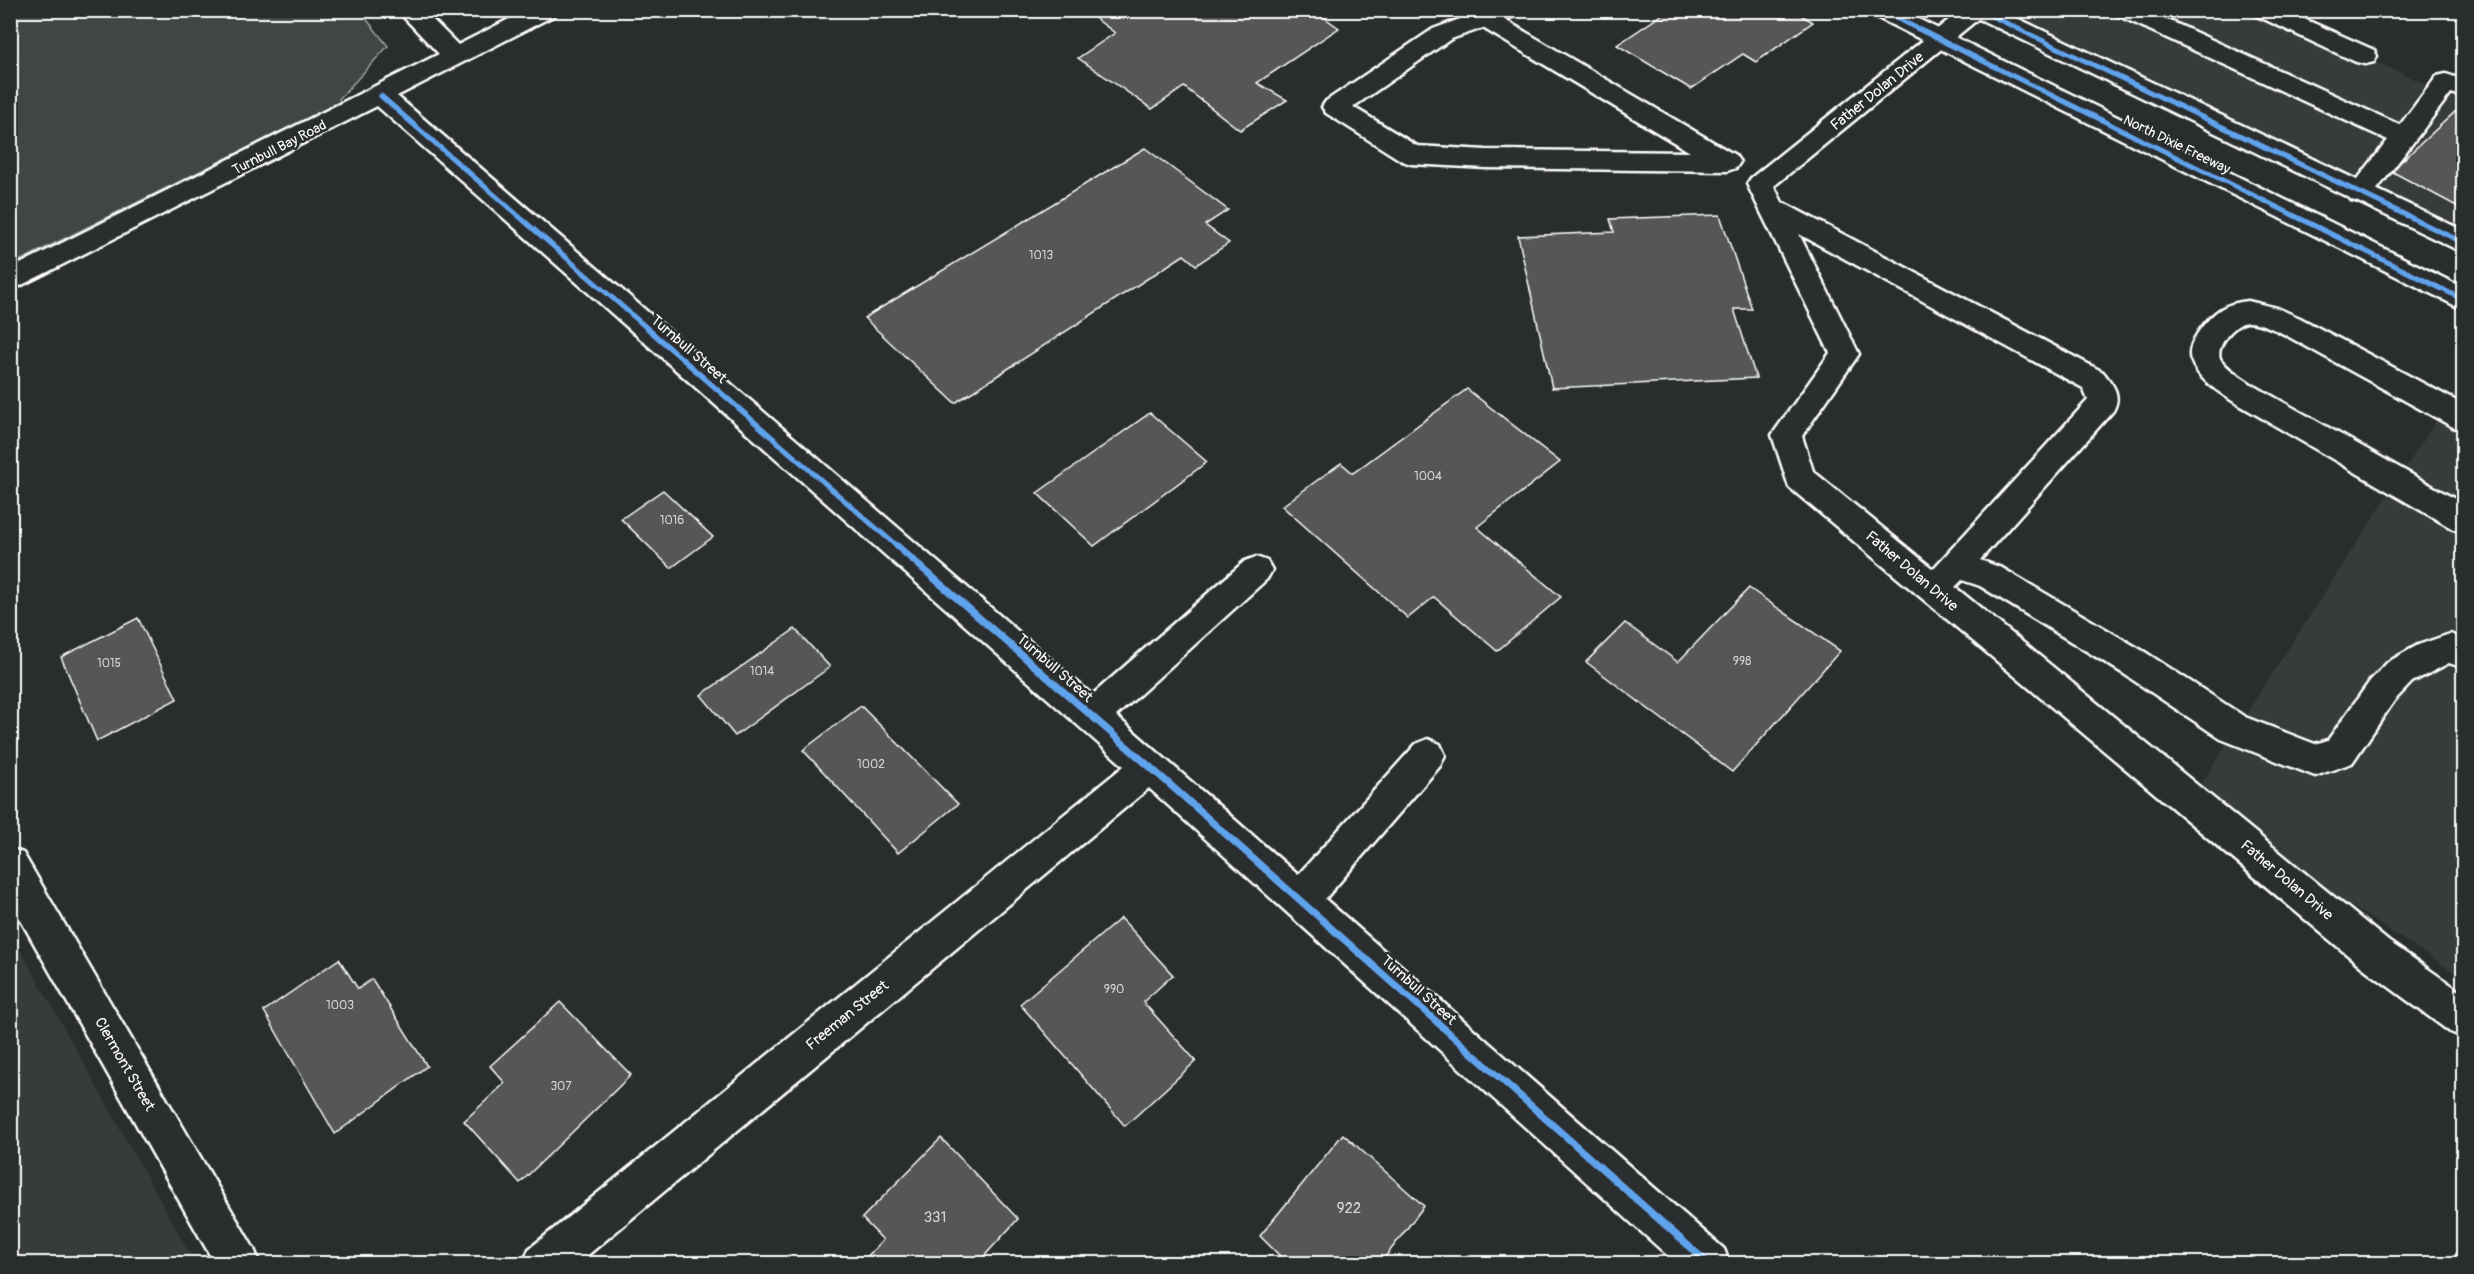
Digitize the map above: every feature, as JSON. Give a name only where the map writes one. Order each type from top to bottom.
[{"type":"street","points":[[409,10],[456,57]]},
{"type":"street","name":"Turnbull Bay Road","points":[[10,281],[381,96],[547,10]]},
{"type":"street","name":"North Dixie Freeway","points":[[1880,10],[2463,300]]},
{"type":"street","points":[[1939,40],[1978,10],[2463,243]]},
{"type":"street","points":[[2125,10],[2404,137]]},
{"type":"street","points":[[2263,10],[2365,56]]},
{"type":"street","points":[[1726,161],[1486,159],[1411,155],[1335,107],[1442,34],[1497,15],[1726,161],[1766,196],[2093,380],[2102,392],[2103,403],[1934,589]]},
{"type":"street","name":"Father Dolan Drive","points":[[1939,40],[1766,196],[1845,354],[1787,435],[1800,478],[2375,954],[2463,1018]]},
{"type":"street","points":[[2360,193],[2446,82],[2463,89]]},
{"type":"street","name":"Turnbull Street","points":[[381,96],[1149,766],[1709,1263]]},
{"type":"street","points":[[2463,419],[2290,325],[2261,313],[2238,311],[2224,318],[2205,346],[2205,360],[2217,374],[2241,392],[2463,520]]},
{"type":"street","points":[[1956,565],[2001,583],[2136,664],[2233,728],[2315,760],[2340,752],[2382,691],[2400,672],[2430,655],[2450,648],[2463,654]]},
{"type":"street","points":[[1092,716],[1256,570]]},
{"type":"street","points":[[1300,900],[1428,755]]},
{"type":"street","name":"Freeman Street","points":[[544,1263],[1149,766]]},
{"type":"street","name":"Clermont Street","points":[[11,868],[239,1263]]},
{"type":"shaded area","points":[[11,10],[360,11],[388,46],[339,99],[340,102],[11,265]]},
{"type":"shaded area","points":[[2005,11],[2258,11],[2463,100],[2463,229]]},
{"type":"shaded area","points":[[2463,379],[2463,978],[2189,802]]},
{"type":"shaded area","points":[[11,933],[195,1263],[11,1263]]},
{"type":"building","points":[[1084,10],[1334,10],[1325,18],[1339,28],[1257,83],[1287,100],[1240,130],[1184,87],[1152,109],[1078,58],[1115,33]]},
{"type":"building","points":[[1669,10],[1793,10],[1813,22],[1756,62],[1743,54],[1691,89],[1617,45]]},
{"type":"building","points":[[2456,111],[2464,115],[2464,210],[2391,171]]},
{"type":"building","points":[[1145,148],[1228,210],[1205,225],[1229,243],[1196,265],[1184,255],[955,403],[864,318]]},
{"type":"building","points":[[1720,215],[1752,309],[1734,309],[1756,378],[1552,388],[1518,236],[1614,232],[1610,219]]},
{"type":"building","points":[[1467,389],[1560,462],[1477,527],[1561,597],[1497,651],[1434,597],[1408,618],[1282,506],[1341,463],[1353,473]]},
{"type":"building","points":[[1150,413],[1207,462],[1094,546],[1037,493]]},
{"type":"building","points":[[663,490],[713,537],[671,568],[621,519]]},
{"type":"building","points":[[1749,588],[1840,651],[1732,772],[1586,662],[1625,623],[1678,662]]},
{"type":"building","points":[[138,618],[177,699],[97,741],[61,657]]},
{"type":"building","points":[[795,629],[830,667],[735,736],[701,695]]},
{"type":"building","points":[[861,706],[958,804],[898,853],[803,750]]},
{"type":"building","points":[[1121,918],[1173,975],[1143,1002],[1196,1061],[1125,1126],[1020,1004]]},
{"type":"building","points":[[339,959],[358,989],[372,979],[427,1066],[335,1134],[264,1011]]},
{"type":"building","points":[[560,1002],[631,1075],[520,1183],[464,1121],[505,1083],[490,1066]]},
{"type":"building","points":[[1343,1134],[1424,1206],[1380,1264],[1288,1264],[1260,1236]]},
{"type":"building","points":[[941,1138],[1018,1219],[977,1264],[860,1264],[883,1240],[862,1218]]},
{"type":"cycle path","points":[[1880,10],[2464,300]]},
{"type":"cycle path","points":[[1979,10],[2464,243]]},
{"type":"cycle path","points":[[381,96],[1149,766],[1709,1264]]}]
